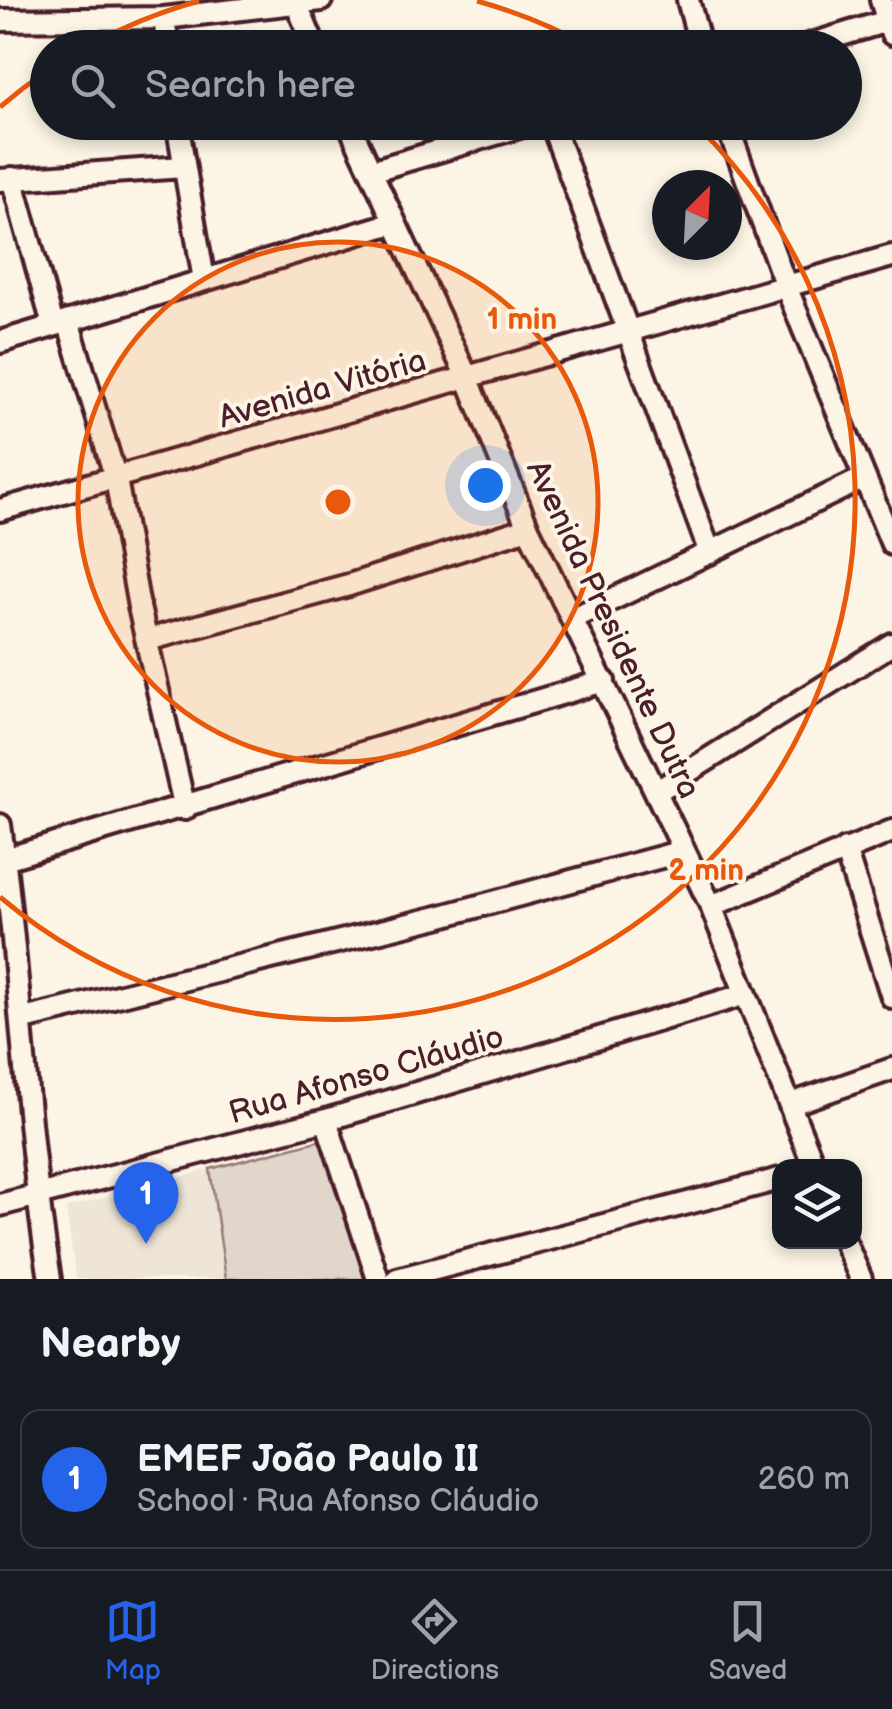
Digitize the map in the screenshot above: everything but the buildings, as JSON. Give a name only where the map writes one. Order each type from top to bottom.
[{"type":"street","points":[[0,20],[164,18],[321,0]]},
{"type":"street","points":[[688,0],[697,30]]},
{"type":"street","points":[[296,3],[307,30]]},
{"type":"street","points":[[164,18],[166,30]]},
{"type":"street","points":[[852,30],[887,18]]},
{"type":"street","points":[[179,140],[204,280]]},
{"type":"street","name":"Avenida Presidente Dutra","points":[[356,140],[467,377],[528,528],[659,790],[711,906],[811,1159]]},
{"type":"street","points":[[371,171],[475,140]]},
{"type":"street","points":[[557,140],[624,331],[710,553]]},
{"type":"street","points":[[732,140],[786,289],[892,544]]},
{"type":"street","points":[[182,168],[6,179],[116,480],[184,809]]},
{"type":"street","points":[[0,342],[393,222]]},
{"type":"street","name":"Avenida Vitória","points":[[0,510],[892,256]]},
{"type":"street","points":[[574,618],[864,478]]},
{"type":"street","points":[[147,640],[349,585],[528,528]]},
{"type":"street","points":[[659,790],[892,644]]},
{"type":"street","points":[[5,859],[184,809],[604,680]]},
{"type":"street","points":[[0,825],[24,1019],[36,1195],[50,1279]]},
{"type":"street","points":[[711,906],[892,831]]},
{"type":"street","points":[[845,849],[892,997]]},
{"type":"street","points":[[24,1019],[438,917],[684,851]]},
{"type":"street","name":"Rua Afonso Cláudio","points":[[0,1205],[326,1120],[746,994]]},
{"type":"street","points":[[791,1104],[892,1069]]},
{"type":"street","points":[[326,1120],[378,1279]]},
{"type":"street","points":[[396,1279],[772,1181]]},
{"type":"street","points":[[848,1249],[861,1279]]},
{"type":"shaded area","points":[[325,1139],[364,1279],[226,1279],[210,1169]]},
{"type":"shaded area","points":[[210,1169],[226,1279],[76,1279],[66,1208]]},
{"type":"place","name":"EMEF João Paulo II","points":[[146,1244]]}]
